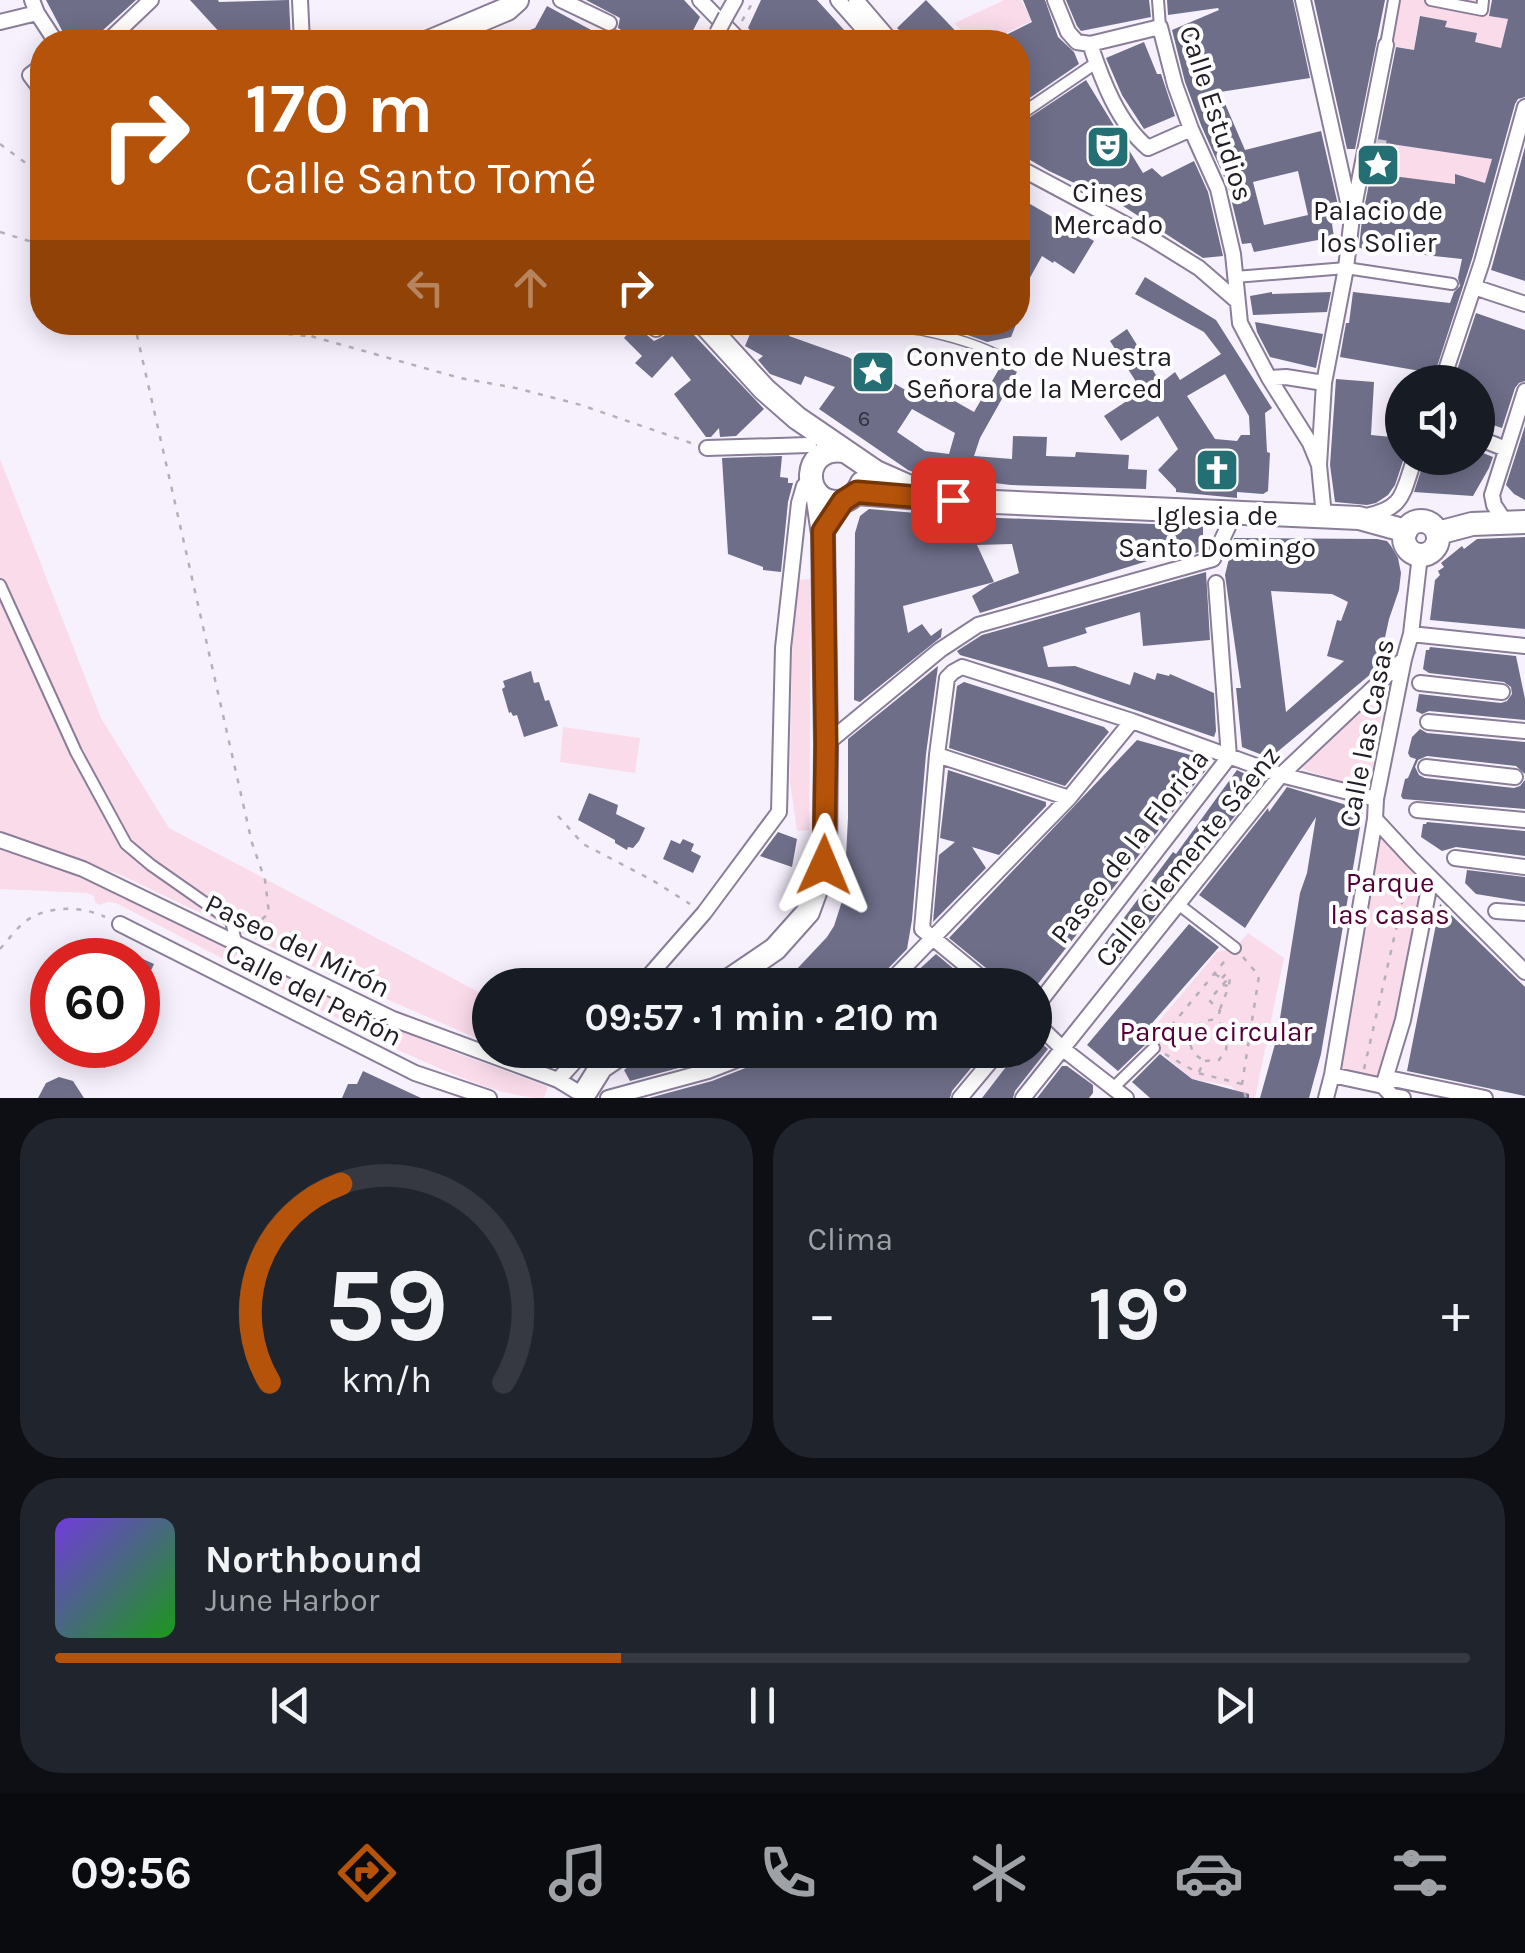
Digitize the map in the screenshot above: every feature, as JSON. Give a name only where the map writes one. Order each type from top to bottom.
[{"type":"main road","points":[[457,30],[517,1]]},
{"type":"main road","points":[[719,335],[764,389],[797,418],[892,480],[940,500]]},
{"type":"main road","points":[[797,418],[828,501],[850,497],[1324,516],[1358,518],[1406,531]]},
{"type":"main road","points":[[746,968],[775,948],[808,912],[824,865],[823,531],[813,469],[826,452],[851,456]]},
{"type":"main road","points":[[823,531],[863,477],[851,456]]},
{"type":"main road","points":[[1420,521],[1431,524],[1438,533],[1433,550],[1420,555],[1411,552],[1404,542],[1409,526],[1420,521]]},
{"type":"main road","points":[[1438,533],[1466,526],[1516,522]]},
{"type":"main road","points":[[582,1093],[600,1068]]},
{"type":"street","points":[[120,30],[151,0]]},
{"type":"street","points":[[300,0],[301,30]]},
{"type":"street","points":[[561,0],[608,23]]},
{"type":"street","points":[[700,0],[729,30]]},
{"type":"street","points":[[719,30],[735,0]]},
{"type":"street","points":[[838,0],[864,30]]},
{"type":"street","points":[[856,0],[882,30]]},
{"type":"street","points":[[1056,0],[1068,32],[1077,42],[1090,44],[1160,26]]},
{"type":"street","name":"Calle Estudios","points":[[1158,0],[1160,26],[1175,86],[1218,188],[1233,254],[1236,301]]},
{"type":"street","points":[[1304,0],[1352,217]]},
{"type":"street","points":[[1324,516],[1319,466],[1324,384],[1352,217],[1371,143],[1394,0]]},
{"type":"street","points":[[1431,0],[1482,10],[1483,0]]},
{"type":"street","points":[[0,22],[34,6],[49,30]]},
{"type":"street","points":[[1090,44],[1116,108],[1133,135],[1148,148],[1190,129]]},
{"type":"street","points":[[1030,108],[1096,63]]},
{"type":"street","points":[[1448,365],[1525,107]]},
{"type":"street","points":[[1030,174],[1199,268],[1236,301],[1240,323],[1310,443],[1319,466]]},
{"type":"street","points":[[1235,277],[1346,268],[1452,284]]},
{"type":"street","points":[[1474,287],[1525,304]]},
{"type":"street","points":[[1269,378],[1324,384]]},
{"type":"street","points":[[1516,522],[1494,505],[1492,495],[1525,391]]},
{"type":"street","points":[[1495,442],[1507,444]]},
{"type":"street","points":[[656,968],[704,912],[779,812],[783,648],[799,503],[813,469],[707,448]]},
{"type":"street","points":[[1358,518],[1394,507],[1409,475]]},
{"type":"street","points":[[826,744],[940,650],[978,624],[1214,559],[1234,514]]},
{"type":"street","name":"Calle las Casas","points":[[1326,1098],[1376,798],[1412,634],[1420,555]]},
{"type":"street","name":"Paseo de la Florida","points":[[1052,986],[1229,757],[1216,583]]},
{"type":"street","points":[[0,584],[76,752],[126,844],[231,921],[236,942]]},
{"type":"street","points":[[1412,634],[1525,646]]},
{"type":"street","name":"Calle Clemente Sáenz","points":[[1023,1098],[1281,775],[1404,659]]},
{"type":"street","points":[[969,968],[922,929],[948,678],[962,667],[1132,721],[1281,775],[1376,798]]},
{"type":"street","points":[[1420,682],[1502,692]]},
{"type":"street","points":[[905,968],[1069,798],[1132,721]]},
{"type":"street","points":[[1428,722],[1525,731]]},
{"type":"street","points":[[938,755],[1069,798]]},
{"type":"street","points":[[1426,766],[1515,777]]},
{"type":"street","points":[[1417,810],[1525,820]]},
{"type":"street","points":[[1375,819],[1525,972]]},
{"type":"street","name":"Paseo del Mirón","points":[[0,840],[83,868],[393,1019],[582,1093]]},
{"type":"street","points":[[1454,858],[1525,867]]},
{"type":"street","points":[[1383,1086],[1403,1020],[1431,878]]},
{"type":"street","points":[[1178,904],[1235,948]]},
{"type":"street","points":[[1496,910],[1525,913]]},
{"type":"street","name":"Calle del Peñón","points":[[120,924],[449,1092],[489,1098]]},
{"type":"street","points":[[1052,1038],[1109,1093],[1126,1098]]},
{"type":"street","points":[[1109,1093],[1154,1048]]},
{"type":"street","points":[[584,1068],[582,1093],[716,1068]]},
{"type":"street","points":[[960,1098],[985,1068]]},
{"type":"street","points":[[1332,1074],[1383,1086],[1392,1096],[1403,1098]]},
{"type":"street","points":[[1383,1086],[1393,1079],[1485,1098]]},
{"type":"lane","points":[[940,335],[996,354]]},
{"type":"path","points":[[741,24],[754,0]]},
{"type":"path","points":[[0,144],[30,166]]},
{"type":"path","points":[[0,232],[30,241]]},
{"type":"path","points":[[137,335],[252,843],[265,880],[270,914],[236,942]]},
{"type":"path","points":[[294,335],[314,337]]},
{"type":"path","points":[[309,335],[460,378],[580,405],[707,448]]},
{"type":"path","points":[[558,816],[583,844],[704,912]]},
{"type":"path","points":[[1362,1080],[1412,859]]},
{"type":"path","points":[[0,950],[24,922],[59,908],[90,910],[120,924]]},
{"type":"path","points":[[1242,1084],[1198,1073],[1154,1048],[1235,948],[1259,976],[1242,1084],[1246,1098]]},
{"type":"path","points":[[1214,974],[1226,981],[1209,1000],[1220,1011]]},
{"type":"path","points":[[1216,1019],[1231,982],[1226,974],[1222,978]]},
{"type":"path","points":[[1222,985],[1229,986]]},
{"type":"path","points":[[1216,1019],[1228,1032],[1229,1042],[1219,1060],[1204,1061],[1193,1053],[1188,1040],[1194,1026],[1216,1019]]},
{"type":"path","points":[[1198,1073],[1204,1061]]},
{"type":"green space","points":[[1004,0],[1021,0],[1032,21],[1012,30],[961,30],[955,23]]},
{"type":"green space","points":[[1389,0],[1489,0],[1489,16],[1508,19],[1501,48],[1483,58],[1445,27],[1446,21],[1420,16],[1415,41],[1422,43],[1420,51],[1382,44]]},
{"type":"green space","points":[[1391,144],[1492,159],[1485,183],[1456,175],[1455,184],[1385,175]]},
{"type":"green space","points":[[0,459],[101,718],[169,828],[472,988],[472,1036],[333,976],[121,875],[0,837]]},
{"type":"green space","points":[[811,579],[809,830],[797,831],[790,781],[793,601],[799,580]]},
{"type":"green space","points":[[1373,700],[1381,705],[1382,711],[1366,787],[1303,769],[1362,706]]},
{"type":"green space","points":[[563,727],[640,738],[635,773],[560,762]]},
{"type":"green space","name":"Parque las casas","points":[[1375,819],[1423,875],[1383,1086],[1332,1075]]},
{"type":"green space","points":[[0,840],[83,869],[422,1040],[472,1059],[472,1068],[497,1068],[548,1087],[544,1098],[489,1088],[398,1050],[116,903],[99,905],[87,893],[0,889]]},
{"type":"green space","name":"Parque circular","points":[[1248,933],[1284,958],[1255,1098],[1244,1098],[1231,1086],[1192,1079],[1158,1050],[1138,1046],[1217,952],[1235,948]]},
{"type":"building","points":[[46,0],[136,0],[103,30],[62,30]]},
{"type":"building","points":[[190,0],[289,0],[290,30],[217,30]]},
{"type":"building","points":[[586,0],[684,0],[700,17],[693,30],[621,30],[620,18]]},
{"type":"building","points":[[761,0],[817,0],[844,30],[750,30]]},
{"type":"building","points":[[926,0],[955,30],[899,30]]},
{"type":"building","points":[[1023,0],[1045,0],[1058,37],[1074,52],[1079,64],[1030,98],[1030,30],[1016,30],[1032,22]]},
{"type":"building","points":[[1066,0],[1149,0],[1151,17],[1081,31]]},
{"type":"building","points":[[1167,0],[1293,0],[1310,78],[1220,92],[1245,150],[1321,131],[1341,218],[1341,223],[1332,224],[1334,237],[1254,252],[1251,243],[1242,244],[1228,186],[1185,82],[1172,30],[1219,10],[1168,15]],"holes":[[[1298,171],[1308,215],[1264,225],[1253,182]]]},
{"type":"building","points":[[1314,0],[1385,0],[1355,149],[1347,149]]},
{"type":"building","points":[[1492,0],[1525,0],[1525,97],[1515,104],[1438,365],[1386,365],[1340,357],[1353,292],[1450,303],[1460,286],[1462,259],[1359,248],[1396,47],[1414,50],[1420,16],[1447,21],[1445,27],[1477,33],[1475,42],[1501,48],[1508,19],[1489,16]],"holes":[[[1391,144],[1492,159],[1485,183],[1455,174],[1455,184],[1385,175]]]},
{"type":"building","points":[[547,6],[591,30],[530,30]]},
{"type":"building","points":[[1144,42],[1157,74],[1161,74],[1175,116],[1144,129],[1122,95],[1106,58]]},
{"type":"building","points":[[1086,80],[1143,173],[1152,168],[1162,177],[1194,161],[1208,192],[1223,256],[1203,258],[1123,206],[1030,160],[1030,117]]},
{"type":"building","points":[[1525,147],[1525,281],[1491,270]]},
{"type":"building","points":[[1030,204],[1094,241],[1074,274],[1042,256],[1030,278]]},
{"type":"building","points":[[1145,277],[1216,320],[1272,408],[1265,413],[1270,453],[1268,491],[1237,492],[1237,498],[1176,492],[1158,470],[1178,449],[1158,416],[1121,441],[1104,416],[1142,391],[1110,341],[1127,329],[1161,383],[1175,372],[1180,380],[1221,354],[1204,332],[1135,294]],"holes":[[[1225,374],[1249,416],[1250,435],[1241,435],[1237,441],[1215,439],[1187,396]]]},
{"type":"building","points":[[1331,292],[1327,312],[1253,315],[1250,296]]},
{"type":"building","points":[[1476,313],[1525,330],[1525,381],[1515,388],[1502,428],[1495,426],[1495,365],[1459,365]]},
{"type":"building","points":[[1255,322],[1323,334],[1316,368],[1270,357]]},
{"type":"building","points":[[647,335],[654,341],[664,336],[694,335],[764,409],[736,436],[720,437],[719,428],[706,437],[674,394],[691,380],[672,356],[652,378],[635,363],[642,356],[624,338]]},
{"type":"building","points":[[750,335],[790,335],[848,357],[909,392],[916,379],[974,412],[1002,364],[1017,372],[974,456],[1012,459],[1013,436],[1047,437],[1046,456],[1075,457],[1076,452],[1129,455],[1128,469],[1147,470],[1146,489],[1011,485],[918,474],[819,409],[835,387],[805,376],[801,385],[770,374],[758,360],[763,356],[745,346]],"holes":[[[912,409],[955,433],[949,454],[925,451],[897,432]]]},
{"type":"building","points":[[968,335],[1012,335],[1011,337],[987,342]]},
{"type":"building","points":[[1336,379],[1374,382],[1371,435],[1385,436],[1385,475],[1398,475],[1395,485],[1376,503],[1335,502],[1330,465]]},
{"type":"building","points":[[1525,426],[1525,500],[1506,485]]},
{"type":"building","points":[[782,456],[780,477],[793,483],[781,572],[763,570],[728,554],[722,458]]},
{"type":"building","points":[[1420,475],[1485,475],[1473,496],[1414,492]]},
{"type":"building","points":[[869,509],[1203,526],[1203,551],[1171,560],[1170,554],[980,613],[972,596],[1019,573],[1012,544],[977,545],[994,582],[903,606],[908,633],[922,624],[931,636],[942,628],[941,637],[860,702],[854,700],[855,533],[860,516]]},
{"type":"building","points":[[1525,537],[1525,629],[1430,620],[1435,580],[1444,567],[1441,563],[1477,539]]},
{"type":"building","points":[[1234,538],[1377,539],[1387,541],[1398,558],[1399,590],[1381,656],[1377,656],[1372,673],[1270,758],[1242,747],[1236,688],[1241,688],[1225,575]],"holes":[[[1271,591],[1332,594],[1348,602],[1341,621],[1337,620],[1327,656],[1344,661],[1286,712]]]},
{"type":"building","points":[[1206,572],[1210,640],[1143,646],[1140,612],[1085,628],[1087,633],[1043,647],[1048,667],[1075,666],[1130,685],[1134,672],[1155,680],[1157,673],[1170,674],[1214,693],[1214,737],[957,651],[982,635]]},
{"type":"building","points":[[1430,647],[1516,656],[1525,720],[1416,711],[1419,694],[1501,703],[1512,694],[1511,687],[1504,682],[1429,673],[1423,669]]},
{"type":"building","points":[[938,666],[907,949],[889,968],[798,968],[834,926],[844,895],[848,739]]},
{"type":"building","points":[[531,671],[545,701],[549,700],[558,726],[524,737],[517,715],[509,713],[502,689],[503,681]]},
{"type":"building","points":[[964,682],[1104,727],[1109,732],[1065,786],[949,748],[957,686]]},
{"type":"building","points":[[1420,729],[1427,733],[1525,742],[1525,774],[1516,766],[1427,756],[1418,760],[1415,767],[1425,778],[1514,788],[1525,780],[1525,809],[1403,799],[1405,779],[1416,759],[1408,753],[1412,737]]},
{"type":"building","points":[[1137,740],[1208,760],[1209,766],[1050,968],[986,968],[949,938]]},
{"type":"building","points":[[948,770],[1046,802],[1046,806],[999,855],[972,847],[986,868],[933,922],[939,855],[955,842],[940,838]]},
{"type":"building","points":[[1237,770],[1262,782],[1119,961],[1103,946]]},
{"type":"building","points":[[1287,787],[1363,810],[1321,1054],[1309,1098],[1260,1098],[1277,1037],[1316,817],[1245,928],[1199,895]]},
{"type":"building","points":[[589,793],[618,805],[616,814],[645,828],[633,848],[627,850],[578,820]]},
{"type":"building","points":[[1427,822],[1525,831],[1525,856],[1456,847],[1442,851],[1421,837]]},
{"type":"building","points":[[778,832],[797,839],[792,867],[760,856]]},
{"type":"building","points":[[683,839],[694,844],[691,851],[701,856],[693,873],[663,859],[671,840],[680,844]]},
{"type":"building","points":[[1467,870],[1525,877],[1525,902],[1476,894],[1465,883]]},
{"type":"building","points":[[1440,904],[1525,987],[1525,1096],[1407,1071]]},
{"type":"building","points":[[1189,924],[1219,947],[1139,1038],[1146,1044],[1118,1071],[1087,1045]]},
{"type":"building","points":[[936,954],[953,968],[921,968]]},
{"type":"building","points":[[1160,1054],[1192,1079],[1249,1094],[1249,1098],[1150,1098],[1132,1082]]},
{"type":"building","points":[[1062,1066],[1093,1085],[1089,1098],[1037,1098]]},
{"type":"building","points":[[627,1068],[679,1068],[630,1081],[624,1070]]},
{"type":"building","points":[[745,1068],[971,1068],[950,1098],[649,1098]]},
{"type":"building","points":[[1005,1068],[1033,1068],[1013,1098],[982,1098]]},
{"type":"building","points":[[363,1071],[421,1098],[342,1098],[348,1084],[357,1084]]},
{"type":"building","points":[[59,1077],[73,1081],[84,1098],[38,1098],[46,1083]]},
{"type":"tunnel","points":[[1376,144],[1390,146]]},
{"type":"place","name":"Cines Mercado","points":[[1108,147]]},
{"type":"place","name":"Palacio de los Solier","points":[[1378,165]]},
{"type":"place","name":"Convento de Nuestra Señora de la Merced","points":[[873,372]]},
{"type":"place","name":"Iglesia de Santo Domingo","points":[[1217,470]]},
{"type":"route","points":[[824,865],[823,531],[843,501],[857,492],[953,500]]}]
